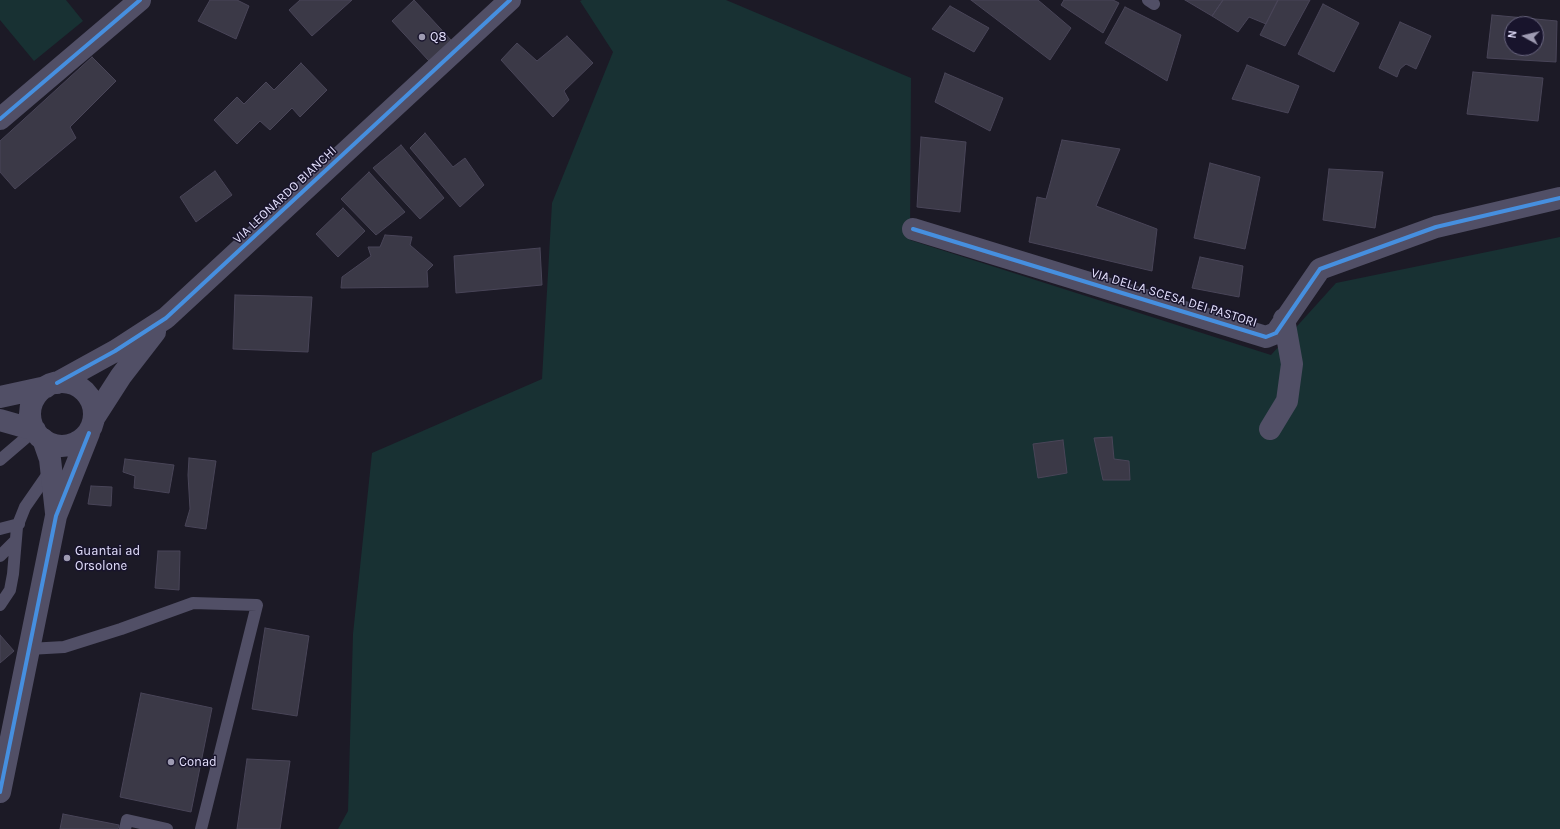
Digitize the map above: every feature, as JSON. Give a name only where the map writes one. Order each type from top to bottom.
[{"type":"street","points":[[0,119],[140,0]]},
{"type":"street","name":"VIA LEONARDO BIANCHI","points":[[91,425],[121,376],[166,318],[499,4]]},
{"type":"street","name":"VIA DELLA SCESA DEI PASTORI","points":[[913,229],[1266,337],[1276,333],[1284,318],[1320,270],[1436,227],[1560,198]]},
{"type":"street","name":"VIA LEONARDO BIANCHI","points":[[52,385],[115,351],[166,318]]},
{"type":"street","points":[[1270,429],[1287,401],[1292,364],[1284,318]]},
{"type":"street","points":[[0,397],[52,385],[69,383],[85,392],[92,402],[91,425],[56,516],[29,649],[3,755],[0,792]]},
{"type":"street","points":[[52,385],[37,395],[32,406],[31,418],[50,459],[56,516]]},
{"type":"street","points":[[0,420],[39,434],[54,445],[67,446],[79,442],[91,425]]},
{"type":"lane","points":[[0,460],[39,434]]},
{"type":"lane","points":[[0,605],[10,590],[14,574],[15,540],[18,524],[25,507],[51,470]]},
{"type":"lane","points":[[0,529],[18,524]]},
{"type":"lane","points":[[0,556],[15,540]]},
{"type":"lane","points":[[29,649],[64,647],[120,629],[193,602],[257,605],[201,829]]},
{"type":"lane","points":[[125,829],[127,820],[167,829]]},
{"type":"green space","points":[[0,0],[66,0],[83,21],[34,61],[0,20]]},
{"type":"green space","points":[[726,0],[911,78],[910,240],[1271,355],[1336,283],[1560,237],[1560,829],[338,829],[348,811],[353,634],[372,453],[542,379],[552,203],[613,52],[580,1]]},
{"type":"building","points":[[210,0],[237,0],[249,6],[236,39],[198,21]]},
{"type":"building","points":[[300,0],[352,0],[312,36],[289,10]]},
{"type":"building","points":[[414,0],[451,40],[429,61],[392,21]]},
{"type":"building","points":[[971,0],[1038,0],[1071,28],[1050,60]]},
{"type":"building","points":[[1064,0],[1113,0],[1119,3],[1103,33],[1061,5]]},
{"type":"building","points":[[1185,0],[1223,0],[1212,16]]},
{"type":"building","points":[[1223,0],[1278,0],[1266,24],[1249,17],[1238,32],[1212,16]]},
{"type":"building","points":[[1278,0],[1310,0],[1285,46],[1260,35]]},
{"type":"building","points":[[1323,4],[1359,23],[1334,72],[1298,54]]},
{"type":"building","points":[[950,6],[989,28],[974,52],[932,29]]},
{"type":"building","points":[[1125,7],[1181,35],[1167,81],[1105,43]]},
{"type":"building","points":[[1492,15],[1504,16],[1504,56],[1544,56],[1544,20],[1557,21],[1556,62],[1487,58]]},
{"type":"building","points":[[1400,22],[1431,36],[1416,69],[1406,64],[1400,69],[1397,77],[1379,68]]},
{"type":"building","points":[[567,36],[593,63],[564,91],[569,100],[553,117],[501,60],[517,43],[537,61]]},
{"type":"building","points":[[92,57],[116,81],[70,127],[76,138],[15,189],[0,172],[0,141]]},
{"type":"building","points":[[301,63],[327,90],[300,117],[292,108],[270,130],[260,121],[237,144],[214,120],[237,97],[244,104],[266,82],[274,90]]},
{"type":"building","points":[[1247,65],[1299,86],[1288,113],[1232,99]]},
{"type":"building","points":[[1473,72],[1543,78],[1538,121],[1467,114]]},
{"type":"building","points":[[945,73],[1003,98],[990,131],[935,102]]},
{"type":"building","points":[[425,133],[453,167],[465,158],[484,185],[460,207],[410,148]]},
{"type":"building","points":[[921,137],[966,142],[960,212],[917,207]]},
{"type":"building","points":[[1062,140],[1120,149],[1096,206],[1157,229],[1152,271],[1029,242],[1037,197],[1046,199]]},
{"type":"building","points":[[401,145],[444,198],[420,219],[373,168]]},
{"type":"building","points":[[1210,163],[1260,177],[1245,249],[1194,238]]},
{"type":"building","points":[[1329,169],[1383,172],[1375,228],[1323,220]]},
{"type":"building","points":[[215,171],[232,195],[196,222],[180,197]]},
{"type":"building","points":[[369,172],[405,212],[376,235],[341,199]]},
{"type":"building","points":[[343,208],[365,231],[338,257],[316,234]]},
{"type":"building","points":[[385,235],[412,237],[410,245],[433,265],[427,271],[428,287],[341,288],[342,277],[371,256],[368,247],[380,247]]},
{"type":"building","points":[[540,248],[542,285],[456,293],[454,256]]},
{"type":"building","points":[[1200,257],[1243,266],[1239,297],[1192,288]]},
{"type":"building","points":[[235,295],[312,297],[308,352],[233,349]]},
{"type":"building","points":[[1112,437],[1114,459],[1129,461],[1130,480],[1103,480],[1094,438]]},
{"type":"building","points":[[1063,440],[1067,473],[1038,478],[1033,444]]},
{"type":"building","points":[[189,458],[216,461],[206,529],[185,526],[190,509],[188,475]]},
{"type":"building","points":[[125,459],[174,465],[169,493],[134,488],[135,476],[123,472]]},
{"type":"building","points":[[91,486],[112,487],[111,506],[88,504]]},
{"type":"building","points":[[158,551],[180,551],[179,590],[155,588]]},
{"type":"building","points":[[265,628],[309,636],[297,716],[252,709]]},
{"type":"building","points":[[0,635],[14,651],[0,663]]},
{"type":"building","points":[[141,693],[212,708],[191,812],[120,797]]},
{"type":"building","points":[[247,759],[290,761],[280,829],[237,829]]},
{"type":"building","points":[[63,814],[119,825],[118,829],[60,829]]},
{"type":"cycle path","points":[[0,119],[140,0]]},
{"type":"cycle path","points":[[57,383],[115,351],[166,318],[510,0]]},
{"type":"cycle path","points":[[913,229],[1266,337],[1276,333],[1320,269],[1436,227],[1560,198]]},
{"type":"cycle path","points":[[0,792],[56,516],[89,433]]},
{"type":"place","name":"Q8","points":[[422,37]]},
{"type":"place","name":"Guantai ad Orsolone","points":[[67,558]]},
{"type":"place","name":"Conad","points":[[171,762]]}]
